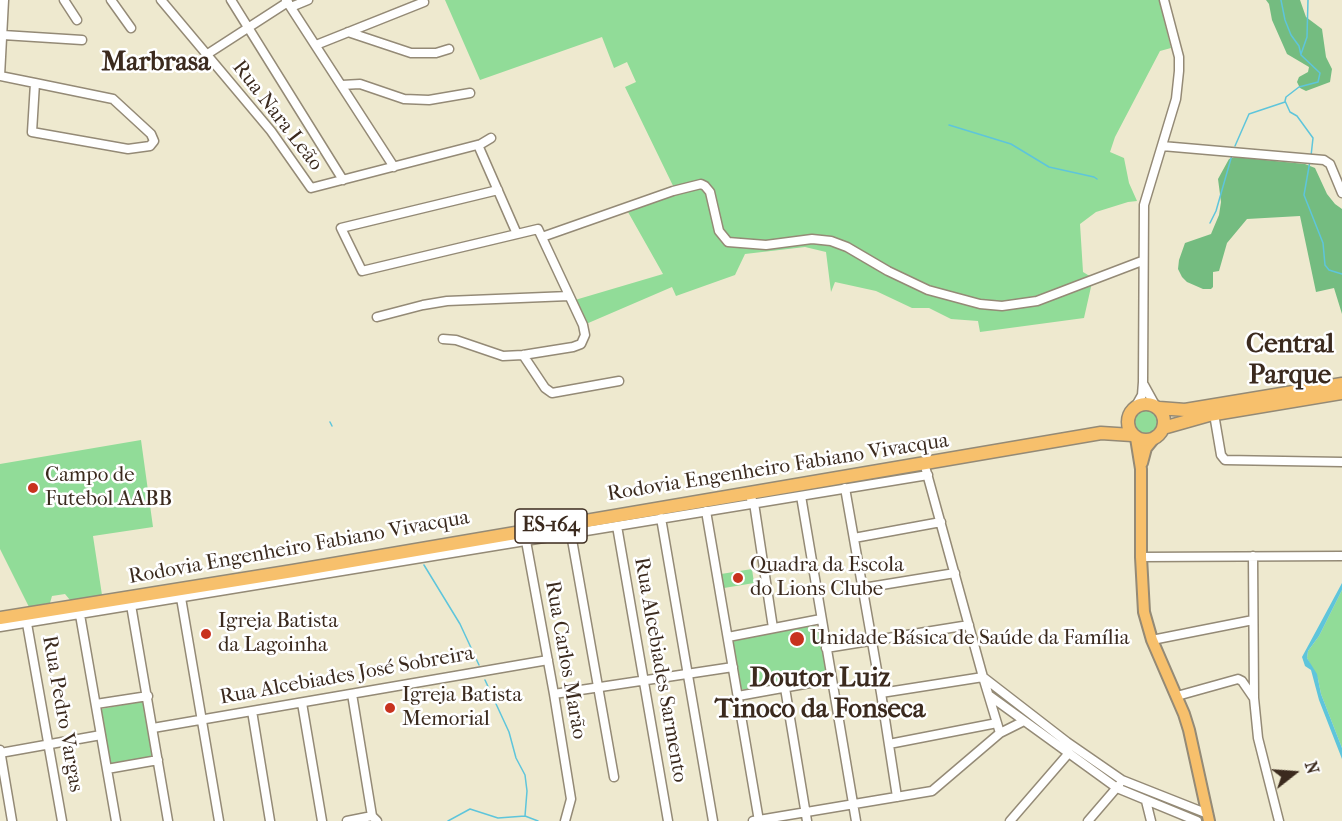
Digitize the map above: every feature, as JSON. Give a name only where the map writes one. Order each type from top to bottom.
[{"type":"highway","points":[[1342,384],[1185,410],[1142,405],[1132,412],[1128,422],[1134,437],[1148,440],[1159,432],[1214,414],[1342,393]]},
{"type":"highway","points":[[1157,407],[1164,415],[1159,432]]},
{"type":"highway","name":"Rodovia Engenheiro Fabiano Vivacqua","points":[[0,618],[26,618],[347,566],[484,537],[750,498],[926,469],[1101,433],[1120,423],[1132,412]]},
{"type":"highway","name":"Rodovia Engenheiro Fabiano Vivacqua","points":[[1101,433],[1134,437]]},
{"type":"highway","points":[[484,537],[498,545]]},
{"type":"main road","points":[[1159,432],[1146,448],[1142,470],[1144,612],[1152,640],[1177,696],[1189,730],[1209,818]]},
{"type":"main road","points":[[1134,437],[1142,470]]},
{"type":"street","points":[[4,0],[0,76],[112,99],[151,134],[154,141],[150,146],[128,148],[32,132],[34,83]]},
{"type":"street","points":[[64,0],[77,20]]},
{"type":"street","points":[[111,0],[131,28]]},
{"type":"street","name":"Rua Nara Leão","points":[[161,0],[271,131],[311,188],[478,145],[491,138]]},
{"type":"street","points":[[231,0],[343,180]]},
{"type":"street","points":[[206,55],[288,3],[308,0]]},
{"type":"street","points":[[1132,412],[1142,395],[1143,382],[1144,205],[1176,99],[1179,71],[1179,57],[1164,0]]},
{"type":"street","points":[[316,45],[424,2]]},
{"type":"street","points":[[288,3],[394,167]]},
{"type":"street","points":[[348,32],[411,53],[436,53],[449,49]]},
{"type":"street","points":[[3,35],[82,40]]},
{"type":"street","points":[[342,85],[360,84],[404,99],[429,100],[471,93]]},
{"type":"street","points":[[478,145],[517,234]]},
{"type":"street","points":[[1162,146],[1324,160],[1329,164],[1342,193]]},
{"type":"street","points":[[542,237],[673,191],[701,184],[710,192],[719,231],[728,243],[766,245],[812,239],[831,241],[847,247],[888,271],[928,290],[980,304],[1002,306],[1037,301],[1142,261]]},
{"type":"street","points":[[443,339],[456,340],[503,356],[523,355],[581,344],[585,330],[538,229],[362,271],[341,228],[391,214],[498,190]]},
{"type":"street","points":[[377,317],[441,302],[570,296]]},
{"type":"street","points":[[523,355],[544,388],[552,393],[619,381]]},
{"type":"street","points":[[1143,382],[1147,393],[1157,407]]},
{"type":"street","points":[[1214,414],[1221,455],[1225,460],[1342,462]]},
{"type":"street","points":[[347,566],[571,534],[706,511],[750,498],[801,496],[845,489],[926,469],[1000,733]]},
{"type":"street","points":[[845,489],[890,744],[897,797]]},
{"type":"street","points":[[801,496],[856,821]]},
{"type":"street","points":[[750,498],[773,628]]},
{"type":"street","points":[[706,511],[757,821],[807,817],[853,804],[936,789],[1000,733],[1024,721]]},
{"type":"street","points":[[661,518],[713,821]]},
{"type":"street","points":[[854,538],[941,522]]},
{"type":"street","name":"Rua Alcebiades Sarmento","points":[[617,526],[668,821]]},
{"type":"street","points":[[571,534],[614,777]]},
{"type":"street","name":"Rua Carlos Marão","points":[[526,541],[571,799],[566,821]]},
{"type":"street","points":[[1253,556],[1254,698],[1258,738],[1279,821]]},
{"type":"street","points":[[1142,557],[1342,556]]},
{"type":"street","points":[[863,588],[955,573]]},
{"type":"street","points":[[116,821],[79,609],[131,605],[181,592],[219,821]]},
{"type":"street","points":[[131,605],[168,821]]},
{"type":"street","points":[[0,627],[26,618]]},
{"type":"street","name":"Rua Pedro Vargas","points":[[26,618],[62,821]]},
{"type":"street","points":[[728,637],[821,619]]},
{"type":"street","points":[[1152,640],[1253,620]]},
{"type":"street","points":[[826,648],[969,625]]},
{"type":"street","name":"Rua Alcebiades José Sobreira","points":[[153,728],[548,660]]},
{"type":"street","points":[[554,694],[733,667]]},
{"type":"street","points":[[881,693],[983,677],[1068,754],[1146,801],[1197,821]]},
{"type":"street","points":[[1177,696],[1238,679],[1254,698]]},
{"type":"street","points":[[738,696],[832,680]]},
{"type":"street","points":[[785,688],[807,817]]},
{"type":"street","points":[[350,821],[374,819],[352,694]]},
{"type":"street","points":[[96,704],[148,696]]},
{"type":"street","points":[[989,696],[1024,721],[1067,742],[1120,784],[1209,818]]},
{"type":"street","points":[[302,703],[322,821]]},
{"type":"street","points":[[252,711],[270,821]]},
{"type":"street","points":[[890,744],[997,723]]},
{"type":"street","points":[[12,821],[0,752],[101,735]]},
{"type":"street","points":[[1010,821],[1068,754],[1067,742]]},
{"type":"street","points":[[107,769],[158,760]]},
{"type":"street","points":[[1088,821],[1120,784]]},
{"type":"street","points":[[1146,801],[1151,821]]},
{"type":"green space","points":[[445,0],[1159,0],[1171,48],[1160,51],[1115,137],[1110,152],[1124,158],[1129,183],[1137,201],[1096,212],[1080,224],[1083,272],[1093,278],[1084,318],[980,332],[978,321],[951,319],[929,308],[912,308],[876,291],[835,282],[831,292],[826,252],[805,247],[745,254],[735,275],[676,296],[672,287],[586,324],[575,300],[663,274],[628,212],[677,194],[625,87],[636,82],[627,62],[614,68],[602,37],[480,80]]},
{"type":"green space","points":[[1266,0],[1300,0],[1306,17],[1322,29],[1326,57],[1332,69],[1330,82],[1306,91],[1300,88],[1297,82],[1299,77],[1308,72],[1309,67],[1287,54]]},
{"type":"green space","points":[[1235,157],[1305,164],[1315,168],[1327,194],[1342,209],[1342,314],[1334,288],[1316,292],[1300,216],[1247,219],[1227,243],[1219,271],[1213,272],[1211,289],[1203,289],[1187,282],[1182,277],[1178,269],[1185,243],[1211,234],[1219,215],[1221,202],[1218,179],[1229,159]]},
{"type":"green space","points":[[1146,409],[1155,412],[1158,421],[1155,430],[1146,433],[1137,430],[1134,421],[1137,412]]},
{"type":"green space","points":[[141,440],[153,527],[93,536],[102,595],[70,600],[65,594],[52,596],[50,603],[29,607],[0,549],[0,464]]},
{"type":"green space","name":"Quadra da Escola do Lions Clube","points":[[752,569],[754,583],[724,588],[721,574]]},
{"type":"green space","points":[[1342,590],[1342,748],[1321,694],[1318,679],[1307,658],[1308,651],[1319,636]]},
{"type":"green space","points":[[812,625],[820,629],[826,676],[746,690],[739,689],[731,640]]},
{"type":"green space","points":[[143,701],[153,756],[111,764],[101,709]]},
{"type":"water","points":[[1342,583],[1342,590],[1319,636],[1308,651],[1307,658],[1317,674],[1321,694],[1342,748],[1342,759],[1319,700],[1311,670],[1305,666],[1302,657]]},
{"type":"waterway","points":[[1281,0],[1285,20],[1291,35],[1299,46],[1301,55],[1320,73],[1318,82],[1299,87],[1286,97],[1285,101],[1290,112],[1297,116],[1313,138],[1311,156]]},
{"type":"waterway","points":[[1301,54],[1307,37],[1308,0]]},
{"type":"waterway","points":[[1235,146],[1249,114],[1285,102]]},
{"type":"waterway","points":[[949,125],[1011,144],[1049,167],[1097,179]]},
{"type":"waterway","points":[[1210,223],[1216,211],[1232,155]]},
{"type":"waterway","points":[[1310,161],[1304,195],[1323,243],[1325,265],[1329,270],[1342,274]]},
{"type":"waterway","points":[[330,422],[332,426]]},
{"type":"waterway","points":[[424,565],[460,624],[479,665]]},
{"type":"waterway","points":[[485,680],[509,732],[516,758],[525,775],[527,791],[525,816]]},
{"type":"waterway","points":[[448,821],[470,809],[498,818],[525,816],[538,821]]},
{"type":"place","name":"Campo de Futebol AABB","points":[[33,488]]},
{"type":"place","name":"Quadra da Escola do Lions Clube","points":[[738,578]]},
{"type":"place","name":"Igreja Batista da Lagoinha","points":[[206,634]]},
{"type":"place","name":"Unidade Básica de Saúde da Família","points":[[797,639]]},
{"type":"place","name":"Igreja Batista Memorial","points":[[390,708]]},
{"type":"district","name":"Marbrasa","points":[[156,63]]},
{"type":"district","name":"Central Parque","points":[[1290,360]]},
{"type":"district","name":"Doutor Luiz Tinoco da Fonseca","points":[[820,694]]}]
